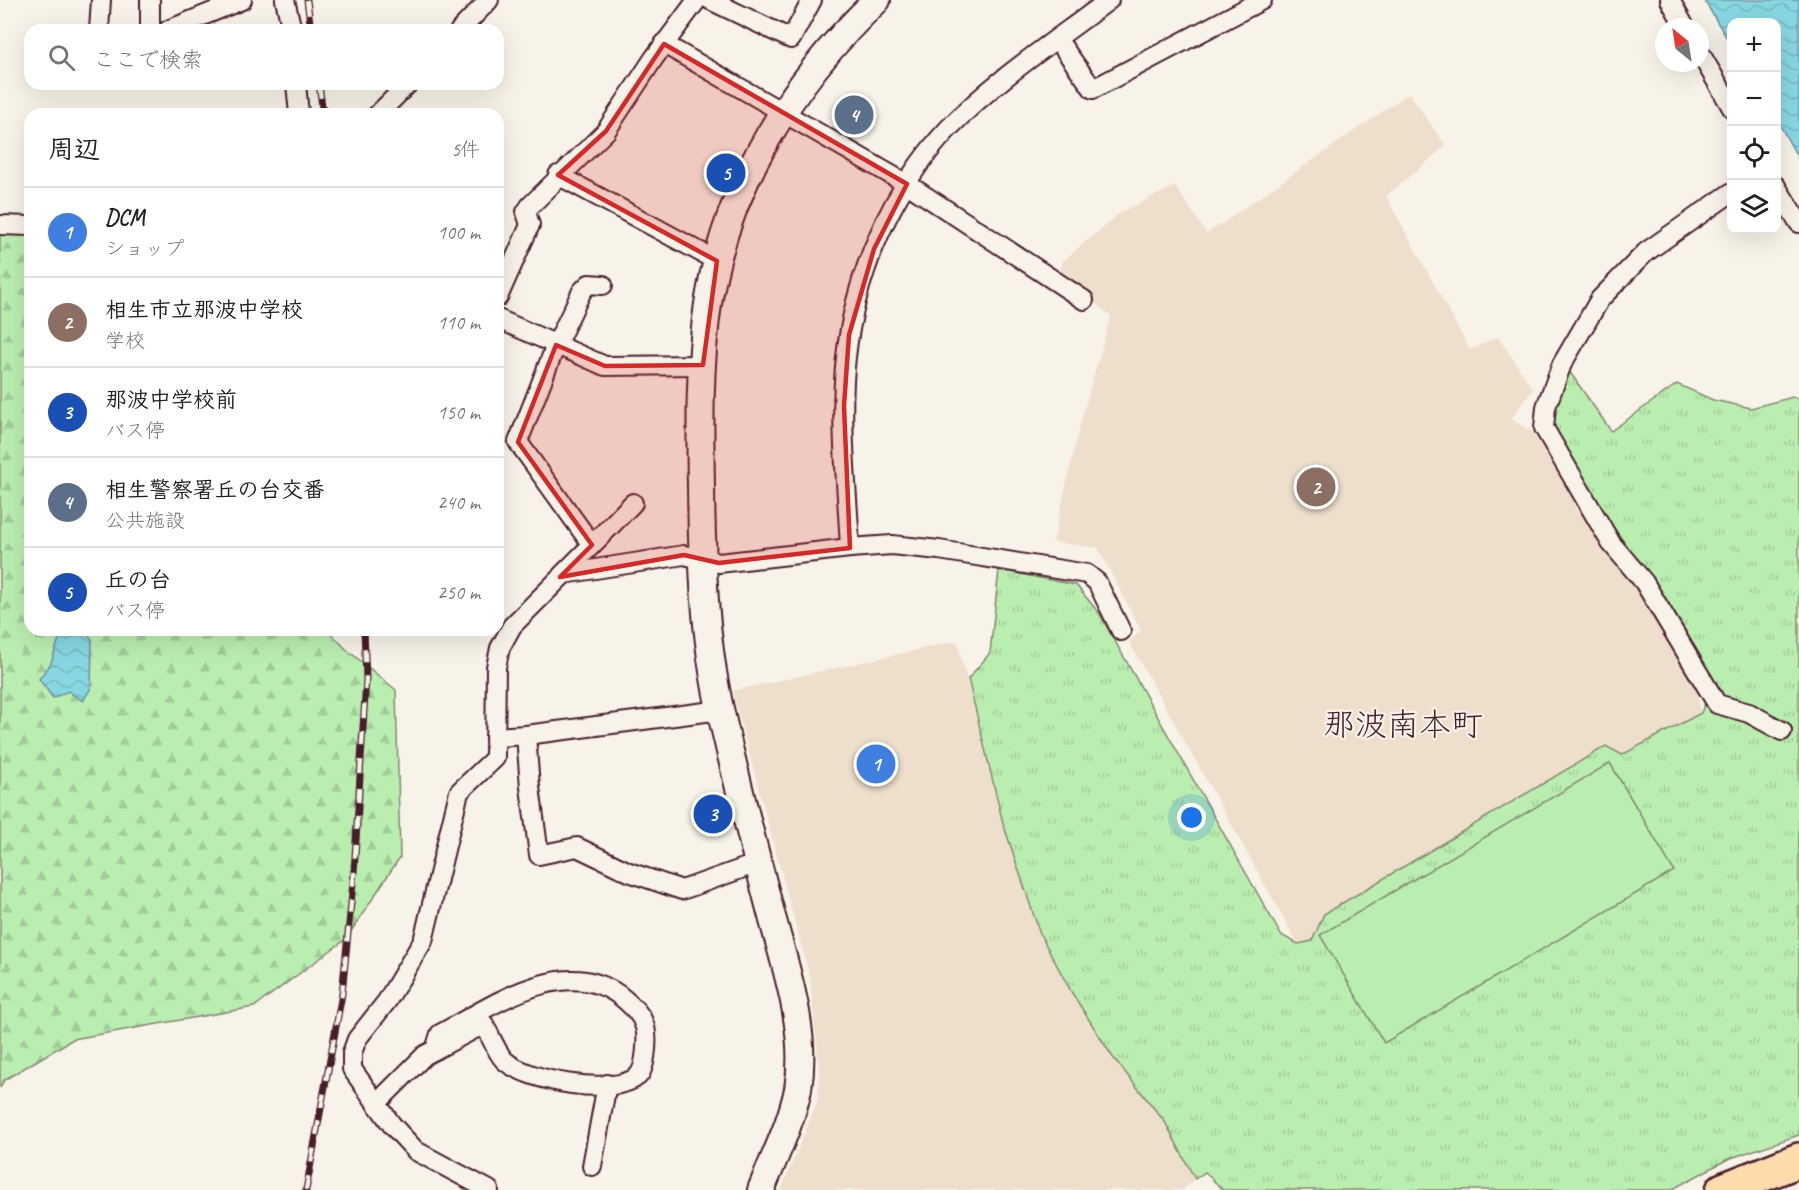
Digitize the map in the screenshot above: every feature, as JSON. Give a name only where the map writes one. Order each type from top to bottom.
[{"type":"highway","points":[[1723,1190],[1799,1160]]},
{"type":"street","points":[[99,24],[101,0]]},
{"type":"street","points":[[150,0],[150,24]]},
{"type":"street","points":[[183,24],[242,0]]},
{"type":"street","points":[[285,0],[291,24]]},
{"type":"street","points":[[466,24],[489,0]]},
{"type":"street","points":[[504,284],[530,225],[526,212],[558,175],[606,131],[664,44],[697,0]]},
{"type":"street","points":[[710,0],[791,39],[812,0]]},
{"type":"street","points":[[761,1190],[789,1122],[798,1089],[801,1055],[791,991],[721,710],[705,618],[700,421],[708,301],[717,261],[747,176],[784,111],[812,69],[842,33],[877,0]]},
{"type":"street","points":[[850,548],[844,406],[849,335],[874,249],[907,184],[934,146],[970,108],[1109,0]]},
{"type":"street","points":[[1058,39],[1093,89],[1262,0]]},
{"type":"street","points":[[1670,0],[1680,18]]},
{"type":"street","points":[[664,44],[784,111],[907,184],[1084,300]]},
{"type":"street","points":[[1709,69],[1727,101]]},
{"type":"street","points":[[296,90],[298,108]]},
{"type":"street","points":[[384,108],[402,90]]},
{"type":"street","points":[[558,175],[717,261]]},
{"type":"street","points":[[1781,194],[1799,223]]},
{"type":"street","points":[[1727,195],[1646,252],[1600,299],[1562,364],[1546,407],[1544,428],[1611,543],[1644,582],[1687,649],[1717,704],[1749,712],[1782,731]]},
{"type":"street","points":[[0,225],[24,226]]},
{"type":"street","points":[[592,545],[518,442],[556,345],[582,291],[589,284],[603,285]]},
{"type":"street","points":[[504,322],[605,366],[703,365]]},
{"type":"street","points":[[489,1190],[416,1151],[376,1104],[352,1069],[352,1053],[357,1038],[387,1001],[423,941],[459,792],[495,758],[496,667],[506,634],[633,503]]},
{"type":"street","points":[[560,577],[564,574],[684,555],[719,563],[892,545],[939,550],[1087,574],[1097,582],[1121,631]]},
{"type":"street","points":[[495,737],[721,710]]},
{"type":"street","points":[[526,735],[539,855],[577,847],[629,872],[682,890],[758,863]]},
{"type":"street","points":[[376,1104],[425,1055],[435,1050],[484,1024],[504,1060],[530,1076],[569,1084],[627,1082],[638,1076],[642,1069],[646,1032],[638,1012],[616,993],[599,985],[552,980],[519,992],[440,1034],[435,1050]]},
{"type":"street","points":[[592,1166],[607,1084]]},
{"type":"highlighted area","points":[[664,44],[907,184],[874,249],[849,335],[844,406],[850,548],[719,563],[684,555],[560,577],[592,545],[518,442],[556,345],[605,366],[703,365],[717,261],[558,175],[606,131]]},
{"type":"shaded area","points":[[1409,93],[1446,146],[1386,196],[1470,350],[1498,337],[1533,389],[1511,419],[1533,432],[1598,541],[1659,616],[1693,674],[1701,713],[1621,755],[1606,746],[1527,795],[1312,941],[1298,944],[1129,642],[1141,631],[1098,548],[1053,542],[1081,420],[1111,316],[1060,275],[1062,262],[1121,212],[1175,186],[1207,234]]},
{"type":"shaded area","points":[[957,641],[1003,823],[1040,934],[1072,993],[1112,1056],[1165,1122],[1195,1179],[1182,1190],[781,1190],[818,1100],[819,1068],[810,978],[732,691]]},
{"type":"green space","points":[[24,233],[24,636],[334,636],[396,690],[400,857],[346,939],[254,1007],[73,1039],[4,1080],[0,1088],[0,234]]},
{"type":"green space","points":[[1569,371],[1611,431],[1677,384],[1713,400],[1751,408],[1793,397],[1799,399],[1799,1135],[1728,1159],[1671,1190],[1223,1190],[1205,1172],[1195,1179],[1165,1122],[1112,1056],[1072,993],[1040,934],[1003,823],[968,679],[990,653],[999,570],[1076,585],[1099,613],[1281,935],[1298,944],[1312,941],[1324,914],[1606,746],[1622,755],[1701,713],[1714,680],[1683,627],[1612,525],[1554,429],[1556,401]]},
{"type":"green space","points":[[1610,763],[1674,871],[1384,1043],[1320,935]]},
{"type":"water","points":[[1704,0],[1799,0],[1799,160],[1781,127],[1781,18],[1727,18],[1727,38]]},
{"type":"water","points":[[60,636],[88,636],[92,639],[91,688],[83,701],[68,691],[53,698],[39,679],[51,663]]},
{"type":"railway","points":[[307,0],[310,24]]},
{"type":"railway","points":[[320,90],[322,108]]},
{"type":"railway","points":[[306,1190],[342,994],[354,873],[366,679],[364,636]]},
{"type":"place","name":"相生警察署丘の台交番","points":[[854,115]]},
{"type":"place","name":"丘の台","points":[[726,173]]},
{"type":"place","name":"相生市立那波中学校","points":[[1316,487]]},
{"type":"place","name":"DCM","points":[[876,764]]},
{"type":"place","name":"那波中学校前","points":[[713,814]]},
{"type":"district","name":"那波南本町","points":[[1403,724]]}]
